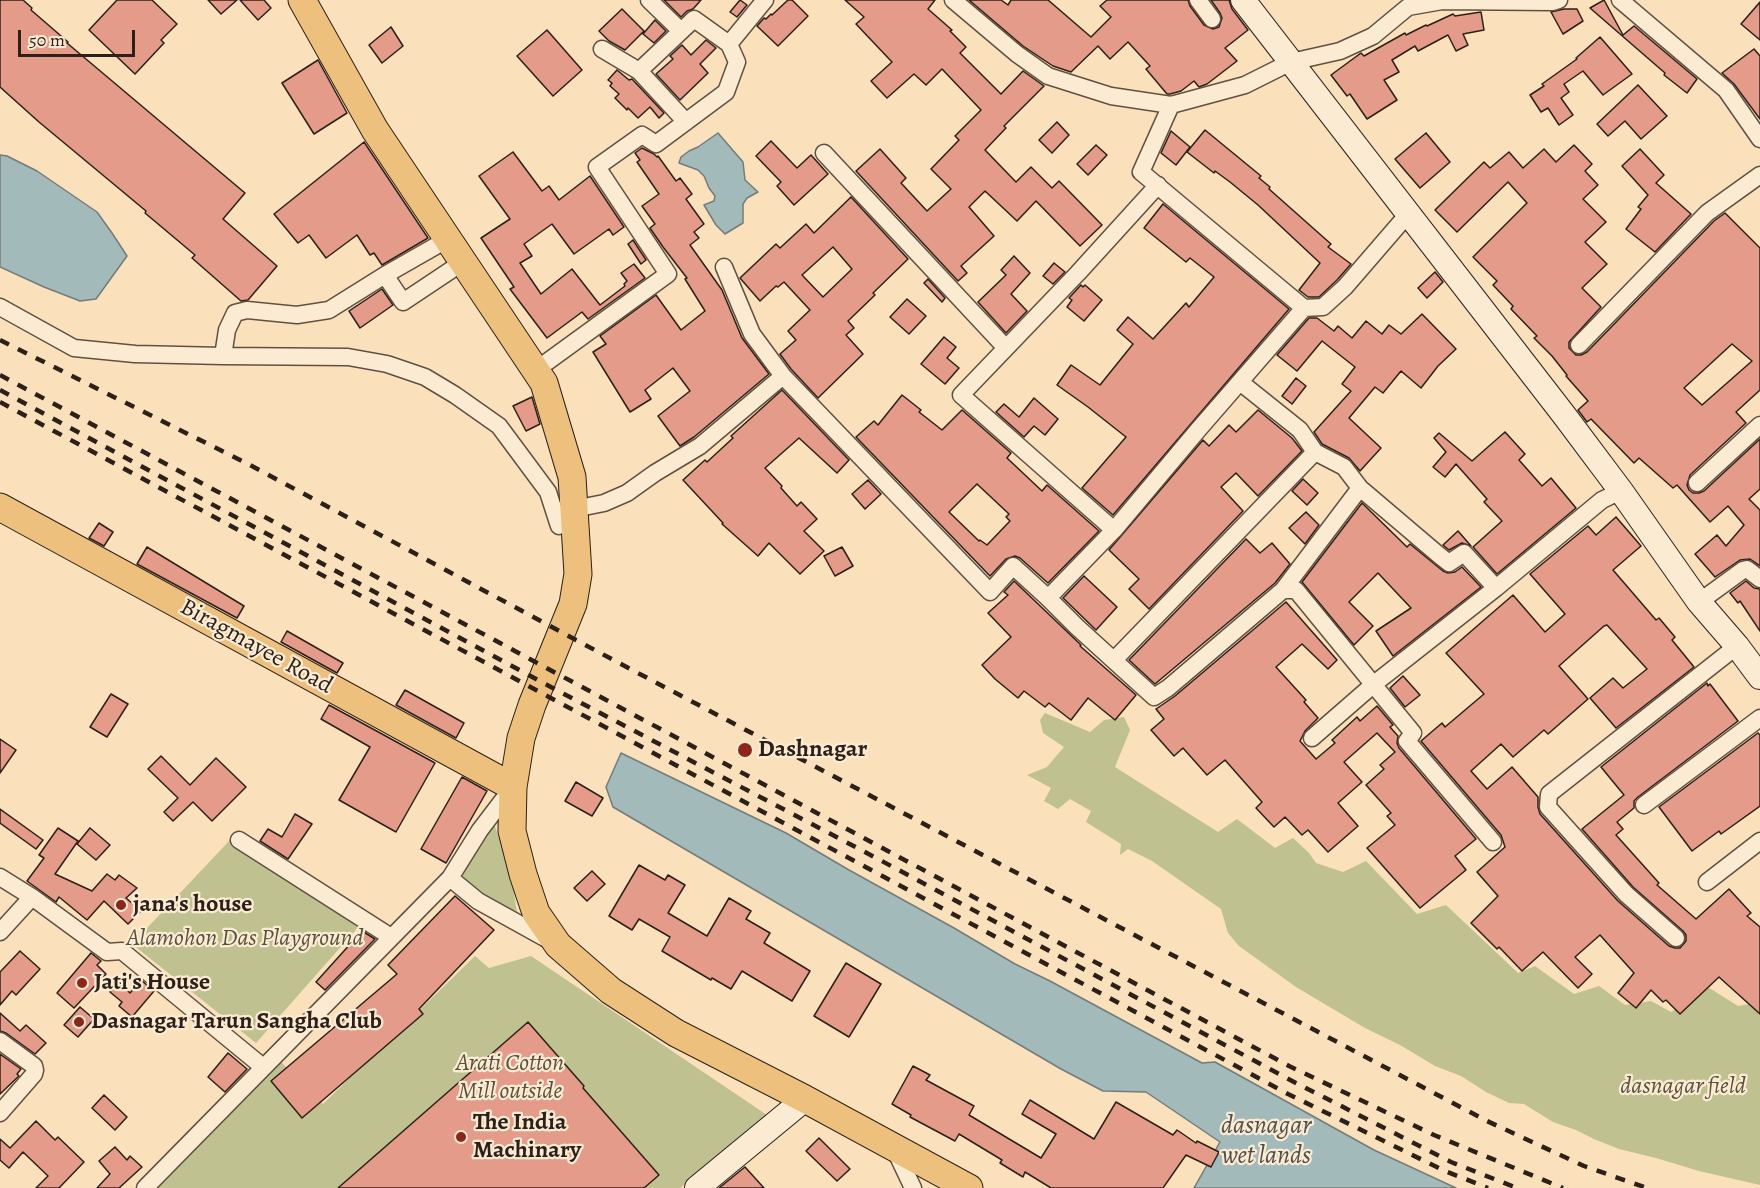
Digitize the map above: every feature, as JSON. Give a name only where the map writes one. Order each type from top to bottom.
[{"type":"main road","points":[[302,0],[375,130],[544,383],[572,477],[566,517],[578,574],[573,604],[521,738],[513,787],[512,831],[536,913],[558,945],[611,991],[676,1033],[805,1099],[969,1188]]},
{"type":"main road","name":"Biragmayee Road","points":[[0,507],[513,787]]},
{"type":"street","points":[[649,0],[681,31]]},
{"type":"street","points":[[729,44],[765,0]]},
{"type":"street","points":[[953,0],[1017,54],[1048,76],[1112,96],[1171,105],[1245,85],[1291,62],[1340,51],[1373,36],[1408,7],[1442,1],[1553,2],[1559,0]]},
{"type":"street","points":[[1198,0],[1212,19]]},
{"type":"street","points":[[1243,0],[1621,491],[1700,602],[1760,677]]},
{"type":"street","points":[[1620,0],[1726,90],[1760,139]]},
{"type":"street","points":[[536,370],[668,274],[597,167],[642,135],[656,144],[726,92],[737,62],[729,44],[694,19],[639,70]]},
{"type":"street","points":[[603,49],[639,70],[686,122]]},
{"type":"street","points":[[1171,105],[1141,172],[1304,308],[1323,308],[1345,287],[1408,214]]},
{"type":"street","points":[[824,153],[1006,348]]},
{"type":"street","points":[[1579,345],[1707,213],[1760,175]]},
{"type":"street","points":[[1114,530],[961,394],[1078,273],[1158,185]]},
{"type":"street","points":[[223,356],[227,330],[235,314],[247,310],[297,315],[329,310],[448,239]]},
{"type":"street","points":[[385,275],[403,302],[464,262]]},
{"type":"street","points":[[724,267],[752,334],[783,376],[990,592],[1013,566],[1154,697],[1168,688],[1283,590],[1360,488]]},
{"type":"street","points":[[0,307],[74,348],[135,354],[348,357],[387,364],[425,377],[499,426],[566,517],[627,493],[700,446],[783,376]]},
{"type":"street","points":[[1048,598],[1114,530],[1304,308]]},
{"type":"street","points":[[1240,382],[1300,430],[1315,452],[1344,467],[1360,488],[1449,563],[1464,553],[1496,588]]},
{"type":"street","points":[[1697,483],[1760,425]]},
{"type":"street","points":[[1114,660],[1315,452]]},
{"type":"street","points":[[1312,738],[1374,684],[1496,588],[1602,500],[1621,491]]},
{"type":"street","points":[[1700,602],[1743,570],[1747,569],[1760,579]]},
{"type":"street","points":[[1283,590],[1296,590],[1413,733],[1407,741],[1493,842]]},
{"type":"street","points":[[1676,938],[1626,894],[1548,807],[1549,794],[1737,646]]},
{"type":"street","points":[[1644,805],[1760,718]]},
{"type":"street","points":[[145,1188],[450,878],[480,830],[513,787]]},
{"type":"street","points":[[239,840],[391,937]]},
{"type":"street","points":[[1707,882],[1760,841]]},
{"type":"street","points":[[0,877],[32,897],[108,952],[122,951],[264,1067]]},
{"type":"street","points":[[450,878],[478,901],[558,945]]},
{"type":"street","points":[[0,932],[32,897]]},
{"type":"street","points":[[0,1041],[34,1066],[35,1070],[0,1113]]},
{"type":"street","points":[[697,1188],[805,1099]]},
{"type":"street","points":[[894,1148],[913,1188]]},
{"type":"green space","name":"dasnagar field","points":[[1045,713],[1090,732],[1104,720],[1124,717],[1130,730],[1115,767],[1218,832],[1237,819],[1275,848],[1293,838],[1316,863],[1343,872],[1366,861],[1417,914],[1446,905],[1518,973],[1535,966],[1574,994],[1599,986],[1625,1005],[1651,1001],[1671,1012],[1687,1001],[1703,984],[1738,1006],[1755,1003],[1760,1008],[1760,1185],[1619,1149],[1553,1122],[1524,1104],[1509,1103],[1461,1076],[1435,1066],[1296,987],[1239,946],[1228,933],[1221,909],[1152,861],[1128,849],[1120,855],[1121,844],[1086,822],[1091,811],[1070,799],[1058,809],[1044,801],[1051,788],[1027,775],[1047,767],[1064,747],[1043,733],[1040,720]]},
{"type":"green space","points":[[493,821],[511,872],[518,920],[482,895],[458,874]]},
{"type":"green space","name":"Alamohon Das Playground","points":[[230,840],[360,925],[256,1043],[132,944]]},
{"type":"green space","name":"Arati Cotton Mill outside","points":[[475,956],[489,968],[531,956],[770,1117],[680,1188],[153,1188],[277,1058],[323,1104]]},
{"type":"water","points":[[718,133],[743,162],[745,180],[758,192],[747,198],[743,204],[743,223],[725,234],[716,225],[704,205],[714,201],[715,196],[704,176],[698,170],[679,163],[681,157]]},
{"type":"water","points":[[0,155],[7,156],[37,171],[97,212],[112,233],[127,256],[96,299],[80,301],[0,267]]},
{"type":"water","name":"dasnagar wet lands","points":[[621,753],[786,833],[1015,964],[1202,1063],[1215,1062],[1374,1150],[1456,1188],[1194,1188],[1220,1142],[1146,1092],[1103,1091],[1061,1069],[613,807],[606,787]]},
{"type":"building","points":[[0,0],[23,0],[67,43],[245,193],[223,219],[277,266],[248,300],[241,301],[192,258],[195,255],[145,213],[146,211],[0,87]]},
{"type":"building","points":[[117,0],[152,0],[177,24],[161,40],[164,43],[135,74],[89,30]]},
{"type":"building","points":[[208,0],[237,0],[221,14]]},
{"type":"building","points":[[240,0],[264,0],[271,8],[258,20]]},
{"type":"building","points":[[664,0],[701,0],[681,17]]},
{"type":"building","points":[[740,0],[747,5],[737,17],[730,12]]},
{"type":"building","points":[[788,0],[792,0],[808,16],[778,46],[757,26]]},
{"type":"building","points":[[845,0],[935,0],[928,9],[952,30],[950,31],[966,47],[960,53],[1001,94],[1023,71],[1044,86],[1004,126],[1006,128],[985,150],[1016,182],[1031,167],[1052,188],[1059,181],[1102,225],[1080,246],[1036,201],[1017,221],[985,191],[969,207],[994,236],[961,266],[967,273],[958,281],[856,171],[880,149],[906,178],[901,183],[927,211],[951,189],[931,169],[959,140],[955,136],[981,110],[942,69],[926,85],[914,74],[887,98],[871,81],[892,62],[856,24],[864,17]]},
{"type":"building","points":[[969,0],[1001,0],[1008,5],[1011,0],[1048,0],[1091,37],[1111,17],[1100,6],[1107,0],[1188,0],[1204,25],[1213,29],[1219,27],[1222,18],[1211,0],[1229,0],[1232,9],[1248,30],[1225,48],[1237,61],[1207,84],[1199,87],[1194,81],[1181,91],[1167,94],[1146,69],[1150,66],[1128,42],[1110,59],[1098,46],[1071,72],[1053,66],[1023,46]]},
{"type":"building","points":[[1604,0],[1623,35],[1634,26],[1697,79],[1687,93],[1590,8]]},
{"type":"building","points":[[1760,2],[1760,40],[1741,24]]},
{"type":"building","points":[[622,9],[644,31],[625,50],[609,41],[599,31]]},
{"type":"building","points":[[1577,9],[1583,21],[1563,34],[1551,12]]},
{"type":"building","points":[[1481,12],[1484,30],[1463,34],[1468,45],[1456,51],[1448,35],[1418,51],[1415,46],[1392,60],[1399,72],[1384,80],[1397,100],[1367,119],[1350,94],[1347,96],[1331,75],[1361,53],[1364,56],[1405,33],[1406,35],[1453,14],[1455,16]]},
{"type":"building","points":[[655,20],[666,31],[654,43],[643,34]]},
{"type":"building","points":[[391,27],[403,46],[382,63],[369,45]]},
{"type":"building","points":[[547,30],[582,70],[553,96],[517,56]]},
{"type":"building","points":[[1600,37],[1632,74],[1603,95],[1583,71],[1564,84],[1569,92],[1561,98],[1573,115],[1559,125],[1548,108],[1541,112],[1530,95],[1577,59]]},
{"type":"building","points":[[706,40],[716,48],[700,64],[708,73],[680,100],[656,74],[673,59],[670,56],[682,45],[691,55]]},
{"type":"building","points":[[1754,49],[1760,56],[1760,119],[1734,84],[1722,73]]},
{"type":"building","points":[[318,60],[347,113],[314,134],[282,83]]},
{"type":"building","points":[[617,70],[629,80],[632,79],[664,113],[659,118],[650,107],[638,118],[615,98],[619,94],[610,86],[612,83],[608,80]]},
{"type":"building","points":[[1638,85],[1667,116],[1641,139],[1625,121],[1608,136],[1597,124]]},
{"type":"building","points":[[1057,122],[1069,135],[1052,153],[1039,140]]},
{"type":"building","points":[[1205,130],[1261,176],[1259,178],[1270,187],[1269,189],[1331,244],[1328,247],[1351,264],[1319,297],[1308,297],[1299,290],[1320,263],[1258,205],[1187,152]]},
{"type":"building","points":[[1171,131],[1190,147],[1176,165],[1161,153]]},
{"type":"building","points":[[1426,133],[1450,162],[1420,188],[1395,159]]},
{"type":"building","points":[[771,141],[797,168],[811,155],[828,174],[794,205],[777,186],[781,182],[756,156]]},
{"type":"building","points":[[364,142],[428,238],[382,265],[374,253],[370,255],[357,235],[326,258],[309,235],[298,243],[274,214]]},
{"type":"building","points":[[1096,145],[1107,155],[1088,175],[1077,164]]},
{"type":"building","points":[[1574,145],[1592,164],[1585,171],[1598,185],[1583,199],[1606,222],[1585,242],[1607,264],[1582,288],[1601,307],[1569,342],[1569,348],[1576,355],[1587,352],[1714,221],[1725,213],[1760,248],[1760,390],[1736,412],[1746,423],[1690,475],[1687,485],[1693,493],[1704,491],[1760,439],[1760,489],[1749,499],[1760,510],[1760,566],[1750,559],[1740,560],[1715,577],[1695,554],[1717,535],[1726,546],[1744,525],[1728,506],[1710,522],[1677,485],[1673,488],[1639,458],[1634,463],[1591,419],[1587,422],[1578,410],[1588,401],[1552,356],[1534,338],[1537,336],[1511,309],[1513,306],[1493,285],[1497,281],[1473,257],[1527,203],[1508,182],[1457,232],[1435,210],[1484,162],[1490,168],[1509,152],[1523,168],[1544,149],[1556,162]],"holes":[[[1732,344],[1752,361],[1702,405],[1684,388]]]},
{"type":"building","points":[[642,148],[658,156],[676,181],[680,178],[692,194],[686,199],[704,224],[694,232],[699,238],[690,245],[722,290],[742,338],[769,374],[694,437],[680,446],[658,416],[690,391],[673,368],[645,390],[651,399],[630,412],[593,352],[606,344],[600,336],[656,295],[681,330],[705,311],[685,279],[687,278],[650,228],[655,224],[642,206],[659,194],[637,162],[640,160],[635,153]]},
{"type":"building","points":[[1640,149],[1664,175],[1656,183],[1691,214],[1655,252],[1626,229],[1641,209],[1638,207],[1648,195],[1622,166]]},
{"type":"building","points":[[513,152],[542,191],[549,186],[559,200],[590,176],[624,227],[613,235],[609,229],[574,254],[552,224],[524,244],[532,256],[520,263],[541,294],[572,269],[600,305],[625,286],[627,281],[621,273],[634,264],[645,278],[588,319],[582,312],[547,338],[510,289],[514,287],[481,238],[510,219],[479,176]]},
{"type":"building","points":[[851,197],[908,259],[848,321],[854,328],[846,335],[863,354],[818,398],[780,354],[796,340],[788,331],[810,310],[784,282],[776,286],[760,301],[740,278],[776,244],[780,248],[806,224],[814,233]],"holes":[[[833,247],[852,269],[823,297],[802,275]]]},
{"type":"building","points":[[1163,204],[1289,309],[1113,515],[1082,488],[1126,437],[1057,385],[1071,365],[1100,385],[1133,344],[1117,330],[1128,317],[1153,339],[1186,303],[1189,307],[1214,277],[1190,258],[1186,262],[1144,228]]},
{"type":"building","points":[[633,240],[646,260],[641,264],[628,244]]},
{"type":"building","points":[[1014,256],[1030,273],[1011,294],[1027,311],[1006,333],[978,302],[1006,275],[1001,270]]},
{"type":"building","points":[[1054,263],[1065,272],[1053,284],[1043,276]]},
{"type":"building","points":[[1435,272],[1443,282],[1427,298],[1418,288]]},
{"type":"building","points":[[928,279],[945,298],[942,302],[924,283]]},
{"type":"building","points":[[1081,285],[1083,287],[1085,285],[1102,300],[1084,321],[1067,307],[1072,300],[1069,298]]},
{"type":"building","points":[[382,289],[393,305],[360,328],[349,311]]},
{"type":"building","points":[[907,299],[926,316],[909,334],[890,317]]},
{"type":"building","points":[[1422,314],[1456,349],[1438,366],[1421,388],[1401,371],[1383,393],[1375,387],[1349,418],[1381,448],[1360,471],[1349,458],[1322,444],[1314,432],[1351,391],[1342,384],[1355,367],[1322,341],[1297,371],[1277,355],[1309,318],[1317,318],[1334,331],[1338,326],[1352,338],[1366,321],[1382,334],[1389,325],[1401,334]]},
{"type":"building","points":[[944,337],[956,347],[947,358],[959,368],[945,384],[921,364]]},
{"type":"building","points":[[1296,378],[1306,386],[1292,404],[1282,396]]},
{"type":"building","points":[[782,390],[849,460],[837,473],[799,438],[765,468],[797,506],[801,502],[817,519],[804,531],[824,551],[800,574],[769,543],[758,556],[722,524],[683,480],[705,460],[707,462],[733,438],[731,436]]},
{"type":"building","points":[[902,395],[942,430],[962,410],[1011,453],[1007,458],[1042,491],[1047,485],[1099,531],[1048,583],[1015,556],[1006,559],[990,576],[856,437],[874,421],[878,425]],"holes":[[[977,484],[1009,514],[1006,517],[1010,521],[987,545],[979,541],[949,512]]]},
{"type":"building","points":[[532,397],[540,424],[526,431],[513,406]]},
{"type":"building","points":[[1034,398],[1058,419],[1045,435],[1034,426],[1024,437],[996,412],[1004,404],[1019,417]]},
{"type":"building","points":[[1258,410],[1292,438],[1302,451],[1258,496],[1236,473],[1221,487],[1243,511],[1149,609],[1129,589],[1139,579],[1109,550],[1203,440],[1209,446],[1229,425],[1236,432]]},
{"type":"building","points":[[1505,432],[1525,454],[1519,460],[1542,486],[1551,478],[1576,508],[1497,574],[1473,547],[1502,521],[1484,502],[1487,499],[1456,464],[1445,477],[1433,467],[1446,452],[1434,438],[1439,433],[1472,461]]},
{"type":"building","points":[[1303,479],[1318,493],[1307,505],[1292,491]]},
{"type":"building","points":[[868,480],[881,494],[865,509],[852,494]]},
{"type":"building","points":[[1362,503],[1407,547],[1410,544],[1448,573],[1455,572],[1462,567],[1481,587],[1393,656],[1376,631],[1411,608],[1378,573],[1349,602],[1373,626],[1354,645],[1302,582]]},
{"type":"building","points":[[1306,512],[1319,525],[1305,544],[1289,528]]},
{"type":"building","points":[[1616,517],[1641,546],[1613,570],[1656,620],[1659,618],[1675,637],[1672,640],[1694,667],[1616,728],[1590,698],[1613,678],[1623,688],[1647,669],[1607,625],[1604,626],[1559,666],[1588,699],[1548,734],[1544,730],[1513,757],[1501,744],[1471,771],[1487,789],[1512,767],[1538,797],[1540,814],[1618,901],[1669,946],[1680,948],[1686,941],[1683,931],[1633,887],[1582,829],[1624,795],[1601,767],[1707,683],[1708,686],[1710,684],[1738,721],[1638,797],[1634,801],[1634,808],[1617,822],[1623,829],[1616,835],[1659,883],[1657,885],[1696,919],[1729,889],[1751,913],[1747,916],[1760,927],[1760,1014],[1719,977],[1680,1014],[1666,1000],[1663,1002],[1651,990],[1636,1008],[1618,993],[1634,973],[1600,935],[1575,957],[1592,974],[1578,988],[1543,952],[1522,971],[1471,923],[1498,896],[1477,872],[1505,847],[1501,835],[1421,741],[1442,723],[1445,727],[1484,694],[1446,653],[1513,595],[1545,632],[1565,614],[1530,574],[1588,526],[1596,535]]},
{"type":"building","points":[[99,523],[113,532],[104,546],[89,538]]},
{"type":"building","points":[[1458,531],[1471,546],[1462,543],[1449,550],[1443,545]]},
{"type":"building","points":[[1246,539],[1260,553],[1272,543],[1290,564],[1275,583],[1155,684],[1129,660]]},
{"type":"building","points":[[147,547],[244,606],[237,618],[137,564]]},
{"type":"building","points":[[842,547],[853,566],[835,576],[824,556]]},
{"type":"building","points":[[1084,576],[1117,607],[1096,630],[1063,598]]},
{"type":"building","points":[[1014,581],[1080,646],[1136,695],[1115,720],[1088,698],[1071,720],[1049,703],[1045,707],[1024,691],[1018,698],[982,665],[1011,637],[988,613],[1008,595],[1004,592]]},
{"type":"building","points":[[1746,581],[1754,588],[1760,589],[1760,631],[1740,601],[1738,603],[1730,593]]},
{"type":"building","points":[[1286,602],[1337,660],[1328,669],[1302,644],[1276,667],[1306,700],[1304,702],[1318,718],[1305,731],[1300,741],[1316,759],[1335,743],[1332,740],[1357,717],[1360,721],[1377,706],[1393,725],[1390,727],[1398,736],[1399,748],[1476,839],[1455,856],[1466,870],[1420,908],[1367,848],[1395,825],[1387,816],[1391,813],[1366,785],[1384,769],[1380,765],[1395,752],[1377,733],[1344,762],[1362,782],[1338,803],[1358,826],[1328,852],[1308,830],[1302,835],[1285,817],[1274,827],[1256,808],[1262,802],[1225,760],[1207,775],[1183,748],[1174,756],[1151,730],[1164,719],[1156,709],[1175,696]]},
{"type":"building","points":[[287,631],[343,663],[337,673],[281,642]]},
{"type":"building","points":[[1403,676],[1420,695],[1405,707],[1390,688]]},
{"type":"building","points":[[405,690],[464,723],[456,738],[396,705]]},
{"type":"building","points":[[111,694],[128,704],[107,737],[90,727]]},
{"type":"building","points":[[329,705],[435,763],[396,832],[339,800],[370,747],[321,719]]},
{"type":"building","points":[[1758,733],[1760,735],[1760,806],[1721,834],[1719,831],[1692,851],[1659,807]]},
{"type":"building","points":[[0,739],[16,750],[0,773]]},
{"type":"building","points":[[161,756],[190,785],[216,758],[246,787],[212,821],[193,802],[173,821],[164,812],[178,798],[148,769]]},
{"type":"building","points":[[462,777],[487,791],[446,863],[421,849]]},
{"type":"building","points":[[576,782],[603,798],[592,816],[565,801]]},
{"type":"building","points":[[0,809],[43,840],[36,849],[0,823]]},
{"type":"building","points":[[295,814],[312,824],[288,859],[260,841],[268,829],[282,837]]},
{"type":"building","points":[[58,828],[78,841],[55,874],[92,891],[107,874],[115,880],[119,875],[137,888],[126,898],[141,911],[128,924],[104,901],[87,920],[59,897],[56,902],[27,881],[44,858],[39,855]]},
{"type":"building","points":[[90,828],[110,845],[96,860],[77,844]]},
{"type":"building","points":[[639,865],[665,880],[668,875],[685,885],[668,913],[707,936],[729,898],[751,911],[746,919],[770,933],[764,943],[810,971],[792,1001],[742,971],[731,989],[712,978],[711,980],[662,951],[670,937],[639,919],[632,930],[609,916]]},
{"type":"building","points":[[592,871],[605,884],[587,901],[574,888]]},
{"type":"building","points":[[455,896],[494,930],[419,1009],[423,1014],[302,1118],[271,1081],[397,974],[388,965]]},
{"type":"building","points":[[362,931],[375,939],[325,990],[316,982]]},
{"type":"building","points":[[20,951],[40,969],[16,995],[12,991],[0,1005],[0,972]]},
{"type":"building","name":"Jati's House","points":[[91,953],[101,961],[97,965],[106,974],[74,1008],[57,993]]},
{"type":"building","points":[[846,963],[881,984],[849,1037],[814,1016]]},
{"type":"building","points":[[141,980],[154,991],[132,1017],[119,1006],[122,1002],[110,992],[119,982],[130,993]]},
{"type":"building","name":"Dasnagar Tarun Sangha Club","points":[[80,1007],[94,1019],[78,1037],[64,1025]]},
{"type":"building","points":[[0,1013],[20,1031],[26,1025],[46,1043],[35,1054],[0,1031]]},
{"type":"building","name":"The India Machinary","points":[[528,1022],[659,1175],[644,1188],[338,1188]]},
{"type":"building","points":[[228,1053],[247,1069],[225,1092],[208,1077]]},
{"type":"building","points":[[0,1054],[21,1069],[17,1074],[19,1076],[0,1094]]},
{"type":"building","points":[[913,1066],[930,1075],[926,1080],[974,1106],[969,1115],[1041,1158],[1056,1134],[1022,1114],[1030,1100],[1094,1139],[1116,1102],[1173,1135],[1177,1130],[1196,1143],[1197,1141],[1219,1152],[1211,1167],[1186,1155],[1163,1188],[1051,1188],[1025,1172],[1023,1177],[1000,1163],[1002,1160],[959,1134],[955,1141],[910,1117],[911,1115],[892,1104]]},
{"type":"building","points":[[104,1095],[127,1117],[115,1130],[92,1108]]},
{"type":"building","points":[[36,1121],[55,1140],[58,1137],[84,1162],[59,1188],[36,1188],[48,1176],[23,1152],[9,1168],[0,1160],[0,1139],[10,1148]]},
{"type":"building","points":[[819,1138],[850,1169],[837,1181],[806,1151]]},
{"type":"building","points":[[115,1147],[127,1160],[130,1156],[142,1167],[119,1188],[97,1188],[110,1174],[99,1161]]},
{"type":"building","points":[[745,1167],[764,1188],[719,1188]]},
{"type":"railway","points":[[0,340],[250,465],[619,663],[1487,1121],[1584,1166],[1647,1188]]},
{"type":"railway","points":[[0,375],[1289,1066],[1434,1135],[1563,1188]]},
{"type":"railway","points":[[0,390],[564,694],[1294,1082],[1451,1162],[1517,1188]]},
{"type":"railway","points":[[0,402],[1288,1094],[1445,1171],[1488,1188]]},
{"type":"place","name":"Dashnagar","points":[[745,750]]},
{"type":"place","name":"jana's house","points":[[121,905]]},
{"type":"place","name":"Jati's House","points":[[82,983]]},
{"type":"place","name":"Dasnagar Tarun Sangha Club","points":[[79,1022]]},
{"type":"place","name":"The India Machinary","points":[[461,1137]]}]
